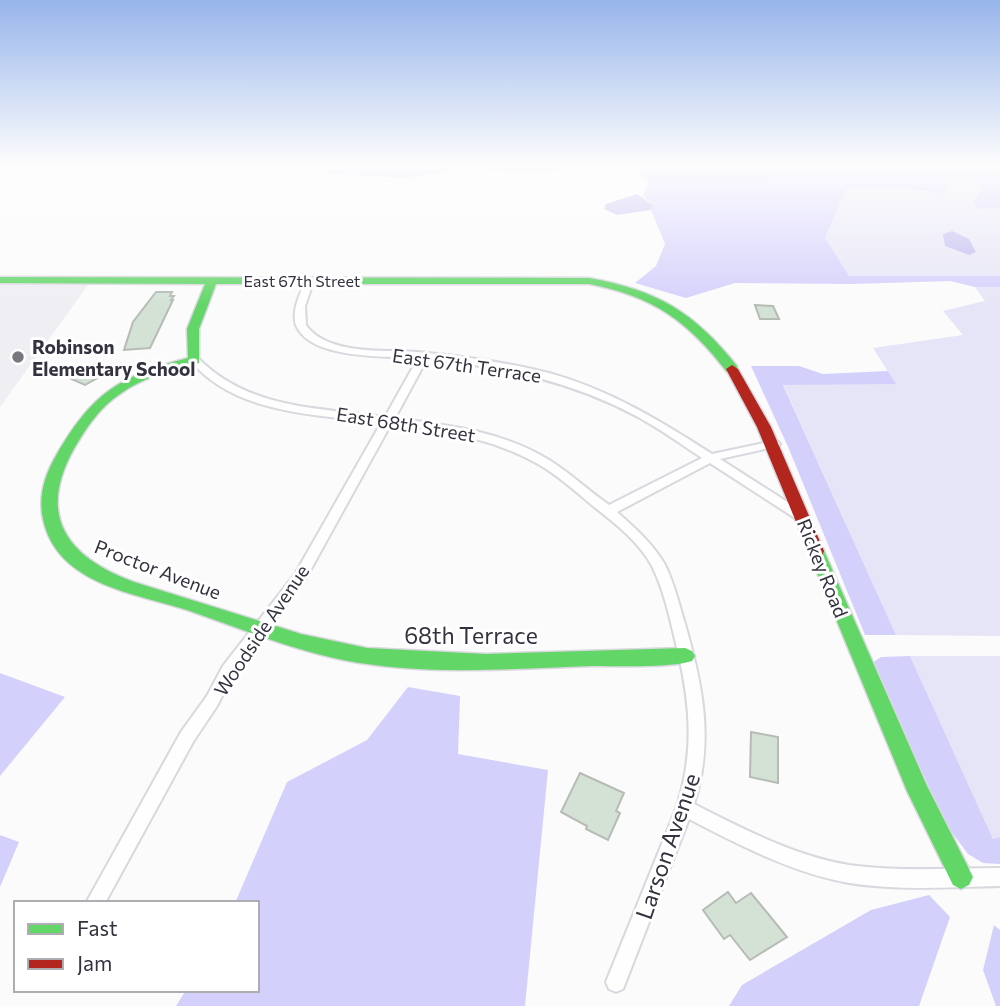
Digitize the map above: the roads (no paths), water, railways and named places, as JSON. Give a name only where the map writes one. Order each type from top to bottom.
[{"type":"street","name":"East 67th Street","points":[[0,280],[552,278],[604,282]]},
{"type":"street","points":[[195,360],[190,342],[191,323],[212,280]]},
{"type":"street","name":"East 67th Terrace","points":[[310,280],[298,318],[302,328],[311,337],[344,349],[424,355],[505,367],[548,376],[618,401],[802,517]]},
{"type":"street","name":"Rickey Road","points":[[604,282],[631,288],[657,300],[697,327],[744,387],[774,444],[802,517],[939,839],[961,877]]},
{"type":"street","name":"Woodside Avenue","points":[[96,901],[187,737],[212,701],[228,670],[300,577],[424,355]]},
{"type":"street","name":"East 68th Street","points":[[195,360],[215,380],[252,398],[277,405],[464,431],[510,444],[544,461],[608,512]]},
{"type":"street","name":"Proctor Avenue","points":[[195,360],[131,381],[107,395],[90,412],[54,470],[48,489],[47,509],[54,533],[72,556],[85,566],[142,589],[260,627]]},
{"type":"street","points":[[608,512],[710,458],[774,444]]},
{"type":"street","name":"Larson Avenue","points":[[608,512],[637,535],[654,555],[664,574],[692,677],[698,737],[697,760],[684,808],[616,982]]},
{"type":"street","name":"68th Terrace","points":[[260,627],[365,656],[464,661],[685,656]]},
{"type":"street","points":[[684,808],[730,831],[829,869],[887,876],[1000,877]]},
{"type":"place","name":"Robinson Elementary School","points":[[18,357]]}]
